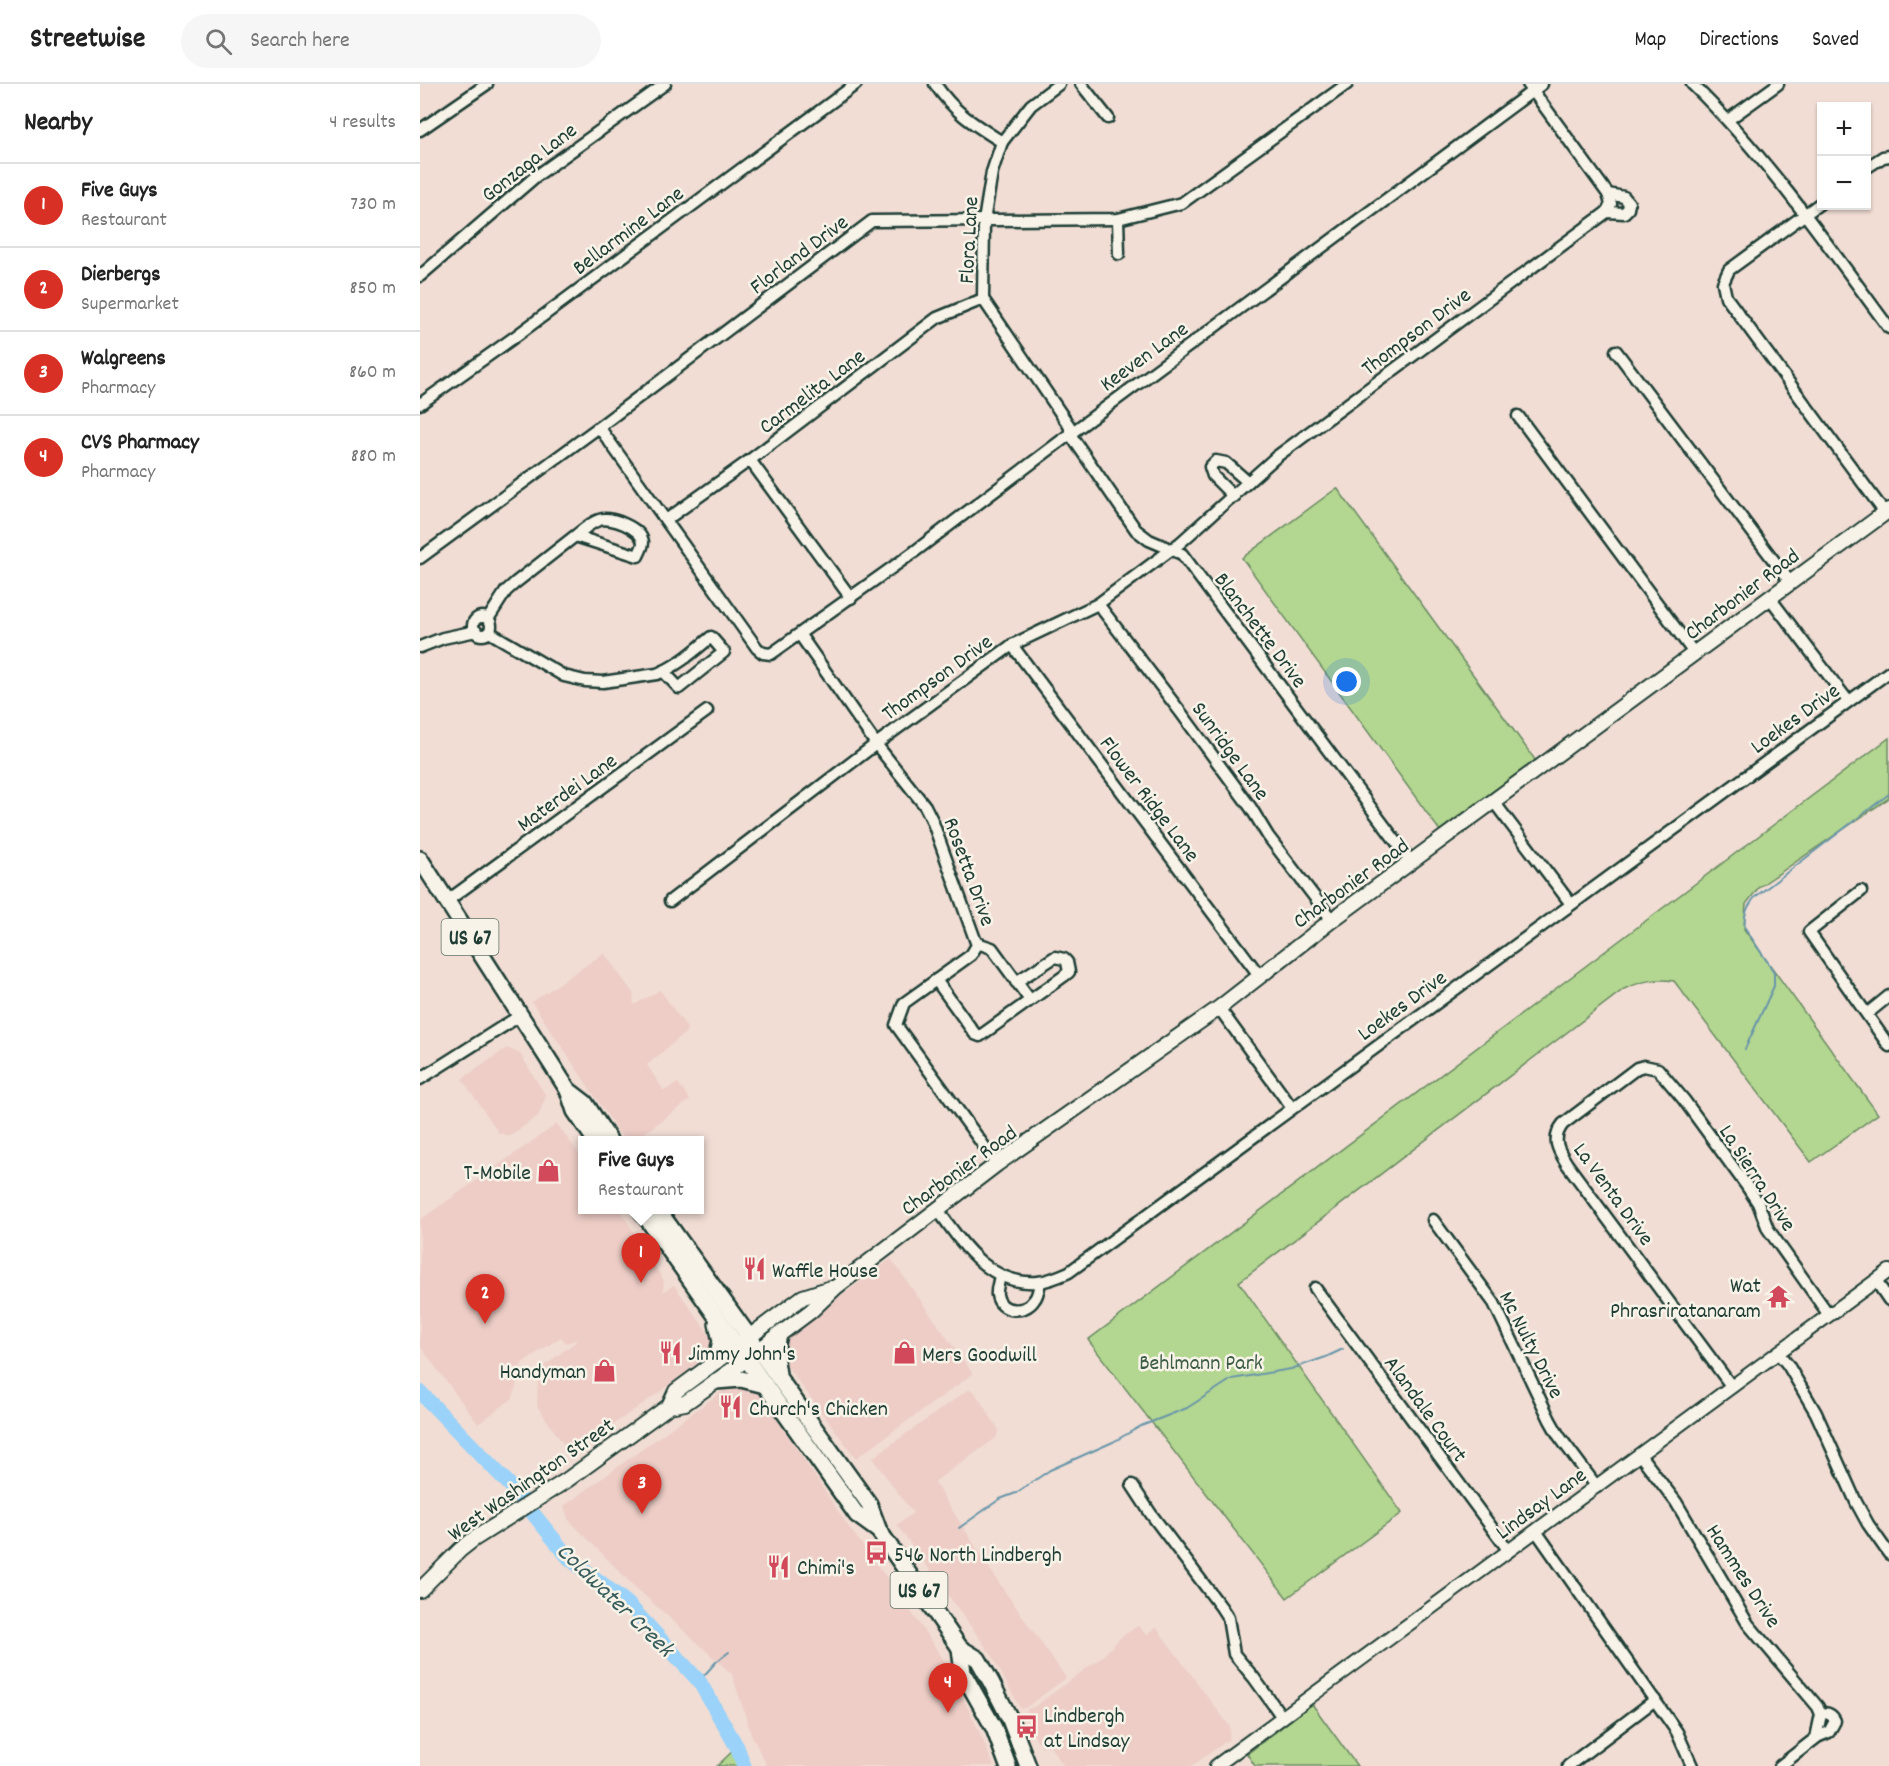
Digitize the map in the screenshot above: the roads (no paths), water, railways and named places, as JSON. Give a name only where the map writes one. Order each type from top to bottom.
[{"type":"main road","name":"Charbonier Road","points":[[754,1343],[779,1334],[811,1311],[836,1287],[998,1164],[1219,1008],[1332,920],[1887,511]]},
{"type":"main road","name":"US 67","points":[[420,859],[546,1054],[568,1090],[575,1111],[592,1136]]},
{"type":"main road","name":"US 67","points":[[568,1090],[585,1103],[606,1136]]},
{"type":"main road","name":"US 67","points":[[644,1214],[857,1515],[879,1531]]},
{"type":"main road","name":"US 67","points":[[662,1214],[869,1504],[879,1531],[960,1648],[978,1659],[1009,1717],[1028,1766]]},
{"type":"main road","name":"Charbonier Road","points":[[741,1353],[803,1298],[836,1287]]},
{"type":"main road","points":[[716,1317],[721,1341],[716,1361]]},
{"type":"main road","points":[[778,1377],[775,1355],[779,1334]]},
{"type":"main road","name":"West Washington Street","points":[[669,1406],[676,1391],[716,1361],[741,1353]]},
{"type":"main road","name":"West Washington Street","points":[[420,1590],[460,1550],[510,1514],[582,1470],[669,1406],[685,1403],[716,1381],[741,1353]]},
{"type":"main road","points":[[716,1381],[741,1379],[765,1386]]},
{"type":"main road","name":"US 67","points":[[960,1648],[963,1673],[994,1728],[1008,1766]]},
{"type":"street","points":[[420,130],[487,84]]},
{"type":"street","name":"Gonzaga Lane","points":[[420,276],[535,177],[665,84]]},
{"type":"street","name":"Bellarmine Lane","points":[[420,404],[856,84]]},
{"type":"street","points":[[934,84],[955,110],[1002,142]]},
{"type":"street","name":"Flora Lane","points":[[1059,84],[1031,105],[1002,142],[992,172],[984,221],[983,299],[1070,427],[1070,434]]},
{"type":"street","points":[[1081,84],[1108,118]]},
{"type":"street","name":"Florland Drive","points":[[420,558],[599,427],[872,221],[1118,219],[1182,203],[1347,84]]},
{"type":"street","name":"Keeven Lane","points":[[666,520],[757,648],[767,655],[776,652],[1530,88],[1542,84]]},
{"type":"street","points":[[1692,84],[1728,120],[1805,214],[1889,328]]},
{"type":"street","points":[[1728,120],[1778,84]]},
{"type":"street","name":"Thompson Drive","points":[[670,901],[876,744],[1012,645],[1098,604],[1170,550],[1307,434],[1609,203],[1530,88]]},
{"type":"street","points":[[1871,165],[1882,157],[1889,156]]},
{"type":"street","points":[[1817,205],[1729,270],[1723,283],[1726,297],[1887,511]]},
{"type":"street","points":[[1118,219],[1119,254]]},
{"type":"street","name":"Carmelita Lane","points":[[666,520],[750,460],[937,318],[983,299]]},
{"type":"street","points":[[1616,351],[1790,582]]},
{"type":"street","points":[[1518,416],[1694,653]]},
{"type":"street","points":[[599,427],[666,520]]},
{"type":"street","name":"Blanchette Drive","points":[[1070,434],[1136,530],[1149,540],[1182,554],[1412,863]]},
{"type":"street","points":[[750,460],[851,598]]},
{"type":"street","points":[[1234,496],[1213,476],[1210,467],[1213,463],[1216,461],[1226,463],[1248,482]]},
{"type":"street","points":[[488,619],[506,591],[589,524],[602,519],[618,522],[634,529],[641,536],[643,544],[639,556],[575,536]]},
{"type":"street","points":[[1770,598],[1848,701]]},
{"type":"street","name":"Sunridge Lane","points":[[1098,604],[1203,742],[1251,808],[1268,836],[1332,920]]},
{"type":"street","points":[[476,631],[474,623],[483,617],[488,619],[491,626],[489,632]]},
{"type":"street","points":[[420,647],[443,638],[476,631],[481,634],[489,632],[564,676],[603,682],[671,669],[711,637],[724,652],[679,688],[663,671]]},
{"type":"street","name":"Rosetta Drive","points":[[800,635],[876,744],[925,806],[932,820],[977,943],[971,955],[904,1003],[896,1025],[998,1164]]},
{"type":"street","name":"Flower Ridge Lane","points":[[1012,645],[1259,975]]},
{"type":"street","name":"Loekes Drive","points":[[938,1210],[976,1260],[1000,1276],[1040,1282],[1069,1272],[1889,672]]},
{"type":"street","name":"Materdei Lane","points":[[447,901],[707,711]]},
{"type":"street","points":[[1494,802],[1571,904]]},
{"type":"street","points":[[1861,891],[1809,932],[1889,1046]]},
{"type":"street","points":[[977,943],[992,948],[1030,1000]]},
{"type":"street","points":[[936,980],[975,1034],[980,1036],[1069,972],[1067,962],[1056,957],[1016,982]]},
{"type":"street","points":[[1868,1013],[1889,996]]},
{"type":"street","points":[[1219,1008],[1293,1108]]},
{"type":"street","points":[[420,1079],[521,1015]]},
{"type":"street","name":"La Venta Drive","points":[[1650,1067],[1637,1068],[1563,1124],[1555,1136],[1557,1146],[1567,1164],[1732,1387]]},
{"type":"street","name":"La Sierra Drive","points":[[1650,1067],[1664,1074],[1746,1185],[1758,1203],[1768,1229],[1829,1315]]},
{"type":"street","name":"Mc Nulty Drive","points":[[1433,1220],[1494,1303],[1550,1420],[1559,1436],[1597,1487]]},
{"type":"street","name":"Lindsay Lane","points":[[1216,1766],[1889,1271]]},
{"type":"street","points":[[1000,1276],[997,1294],[1000,1302],[1012,1310],[1026,1308],[1034,1301],[1040,1282]]},
{"type":"street","points":[[1876,1281],[1889,1300]]},
{"type":"street","name":"Alandale Court","points":[[1315,1288],[1509,1551]]},
{"type":"street","points":[[1778,1353],[1788,1365],[1816,1413],[1856,1502],[1889,1554]]},
{"type":"street","name":"Hammes Drive","points":[[1640,1455],[1676,1502],[1748,1624],[1821,1713],[1817,1737],[1780,1766]]},
{"type":"street","points":[[1132,1485],[1151,1514],[1221,1606],[1228,1618],[1234,1654],[1282,1717]]},
{"type":"street","points":[[1536,1531],[1677,1732],[1692,1766]]},
{"type":"street","points":[[1568,1766],[1654,1700]]},
{"type":"waterway","points":[[1745,1049],[1774,986],[1774,972],[1745,928],[1745,916],[1750,904],[1755,897],[1889,794]]},
{"type":"waterway","points":[[959,1528],[1000,1499],[1016,1493],[1050,1470],[1113,1442],[1141,1426],[1187,1408],[1232,1379],[1291,1369],[1343,1349]]},
{"type":"waterway","name":"Coldwater Creek","points":[[420,1392],[510,1485],[569,1558],[628,1604],[699,1681],[737,1747],[744,1766]]},
{"type":"waterway","points":[[699,1681],[716,1662],[729,1652]]},
{"type":"place","name":"T-Mobile","points":[[549,1171]]},
{"type":"place","name":"Waffle House","points":[[754,1269]]},
{"type":"place","name":"Five Guys","points":[[641,1283]]},
{"type":"place","name":"Wat Phrasriratanaram","points":[[1779,1297]]},
{"type":"place","name":"Dierbergs","points":[[485,1324]]},
{"type":"place","name":"Jimmy John's","points":[[670,1352]]},
{"type":"place","name":"Mers Goodwill","points":[[904,1353]]},
{"type":"place","name":"Handyman","points":[[604,1370]]},
{"type":"place","name":"Church's Chicken","points":[[731,1407]]},
{"type":"place","name":"Walgreens","points":[[642,1514]]},
{"type":"place","name":"546 North Lindbergh","points":[[876,1553]]},
{"type":"place","name":"Chimi's","points":[[779,1566]]},
{"type":"place","name":"CVS Pharmacy","points":[[948,1713]]},
{"type":"place","name":"Lindbergh at Lindsay","points":[[1026,1727]]},
{"type":"park label","name":"Behlmann Park","points":[[1201,1361]]}]
